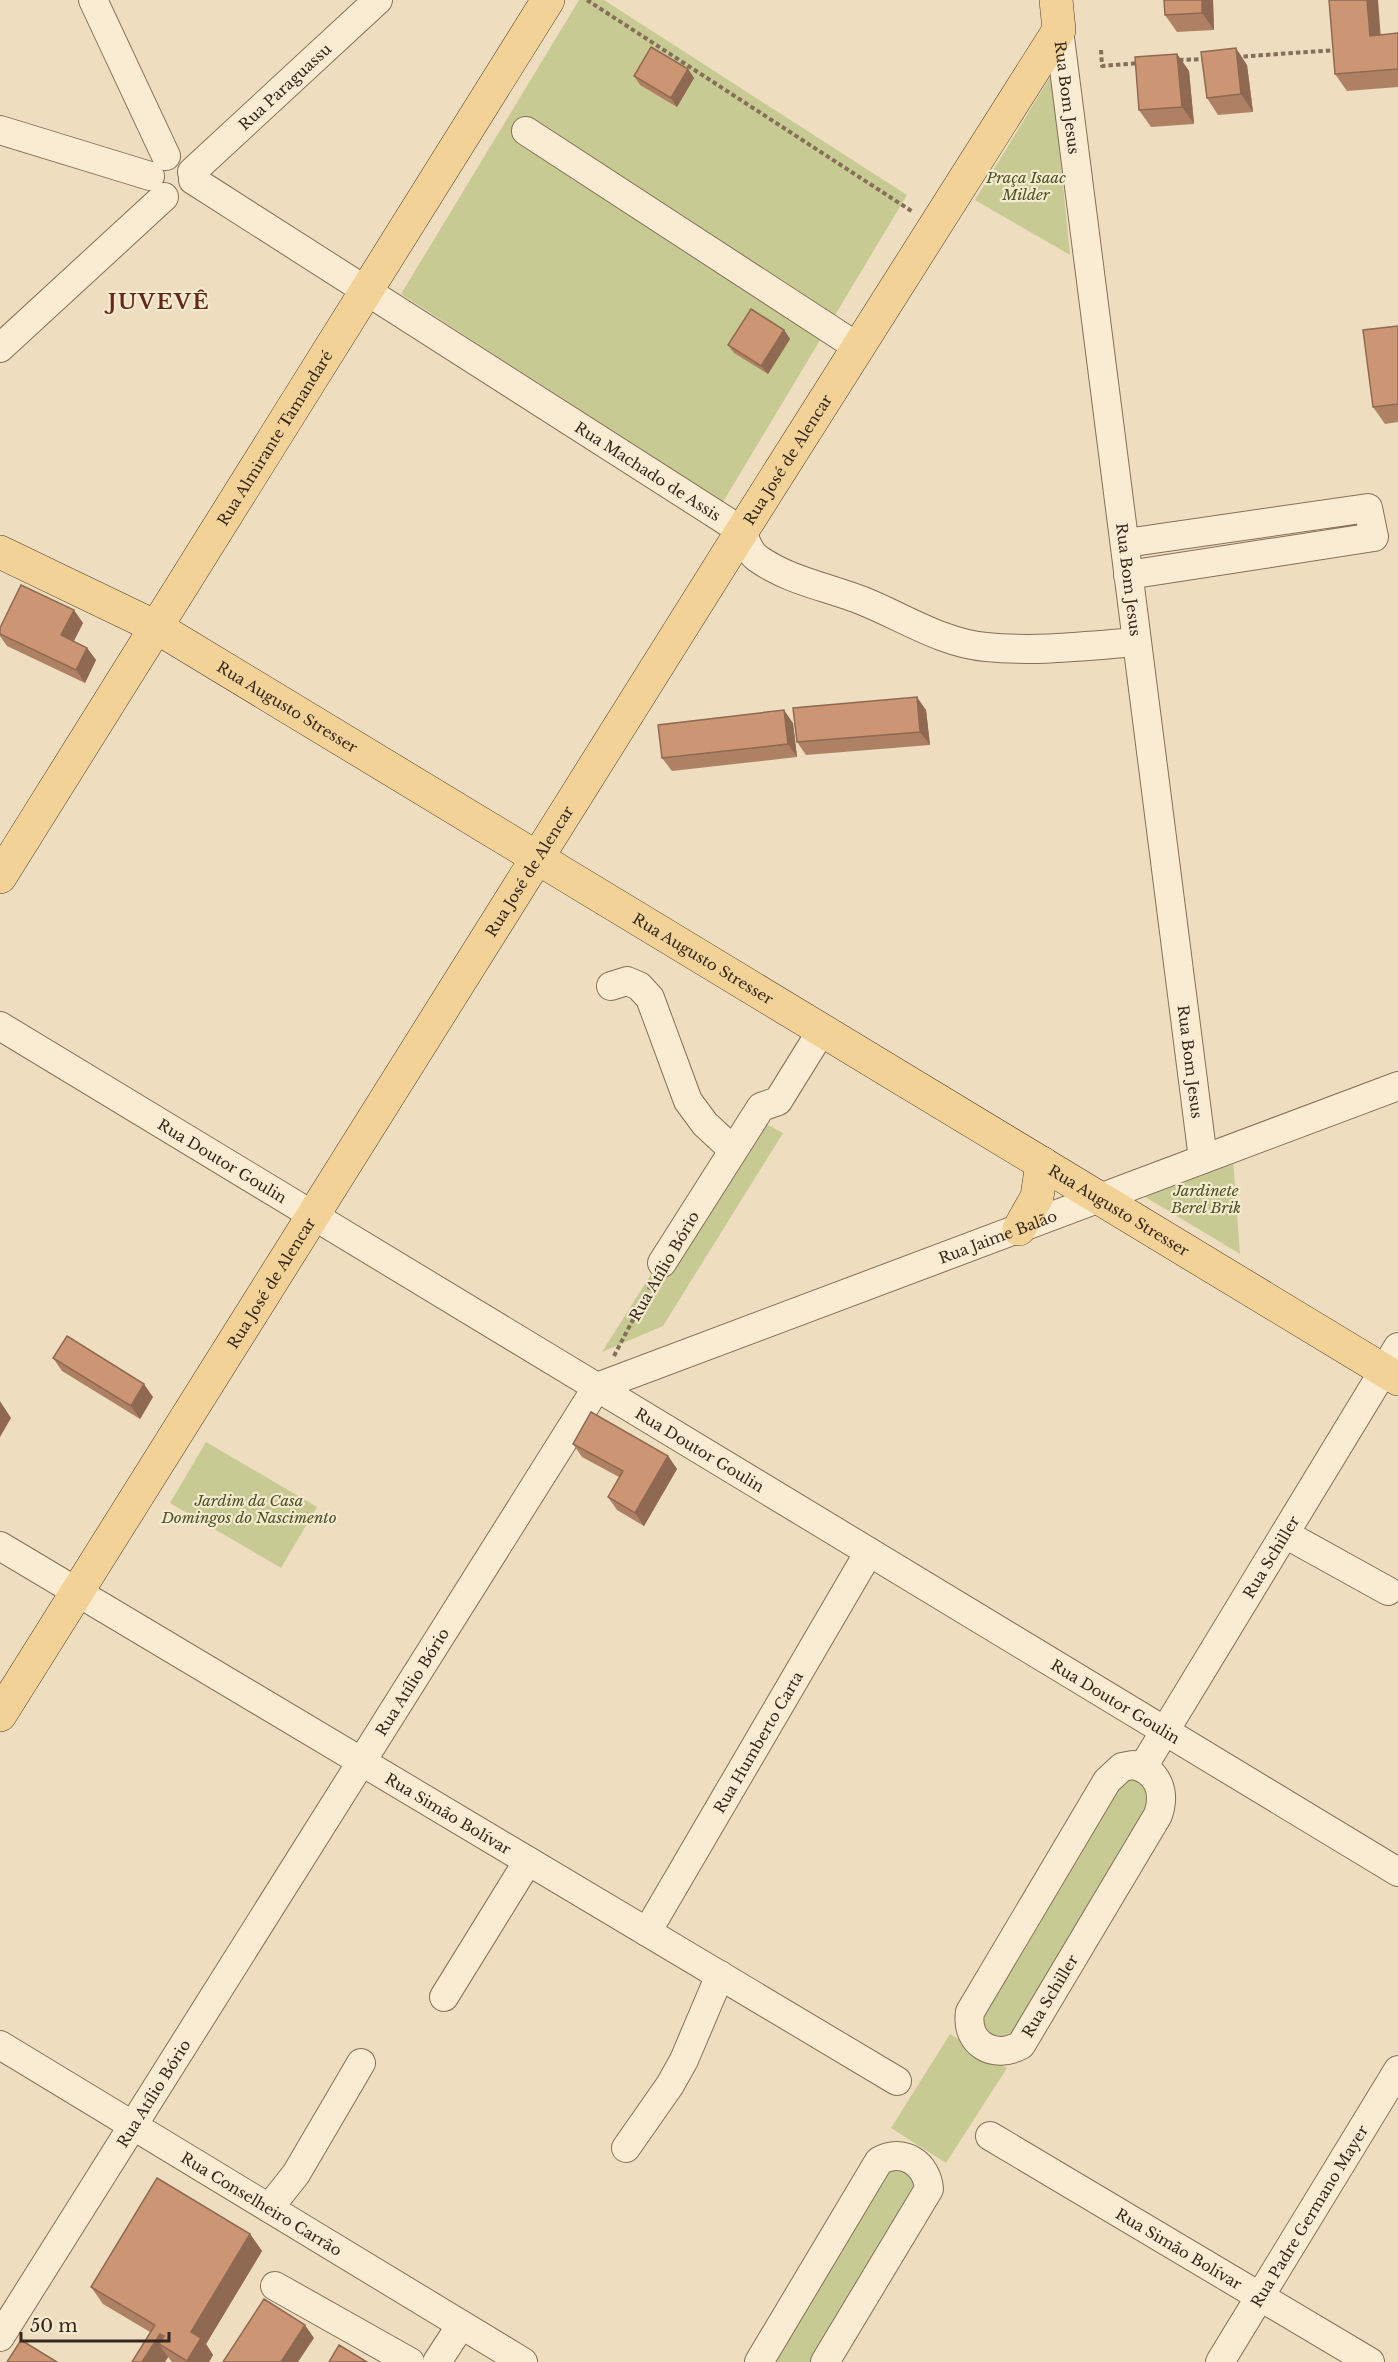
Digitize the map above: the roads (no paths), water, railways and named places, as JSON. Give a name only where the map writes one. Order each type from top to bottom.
[{"type":"main road","name":"Rua Almirante Tamandaré","points":[[0,877],[548,0]]},
{"type":"main road","name":"Rua José de Alencar","points":[[0,1715],[935,227],[1058,15]]},
{"type":"main road","name":"Rua Augusto Stresser","points":[[0,552],[156,627],[1100,1198],[1393,1365]]},
{"type":"main road","points":[[1020,1229],[1037,1197],[1042,1163]]},
{"type":"street","points":[[93,0],[160,176]]},
{"type":"street","name":"Rua Paraguassu","points":[[160,176],[176,198],[182,195],[191,186],[192,176],[378,0]]},
{"type":"street","name":"Rua Bom Jesus","points":[[1058,15],[1203,1160]]},
{"type":"street","points":[[0,130],[160,176]]},
{"type":"street","points":[[526,131],[859,348]]},
{"type":"street","name":"Rua Machado de Assis","points":[[160,176],[173,156],[185,160],[192,176],[366,291],[742,531],[749,549],[757,558],[788,574],[807,583],[868,603],[963,643],[1013,648],[1136,642]]},
{"type":"street","points":[[0,348],[160,176]]},
{"type":"street","points":[[1126,543],[1368,508],[1374,537],[1128,575]]},
{"type":"street","points":[[611,986],[627,981],[639,986],[650,998],[688,1101],[705,1124],[733,1150]]},
{"type":"street","name":"Rua Doutor Goulin","points":[[0,1026],[1398,1872]]},
{"type":"street","name":"Rua Atílio Bório","points":[[662,1263],[761,1107],[778,1101],[822,1030]]},
{"type":"street","name":"Rua Jaime Balão","points":[[597,1387],[1398,1086]]},
{"type":"street","name":"Rua Schiller","points":[[1143,1767],[1285,1533],[1393,1365]]},
{"type":"street","name":"Rua Atílio Bório","points":[[0,2337],[597,1387]]},
{"type":"street","points":[[1285,1533],[1388,1591]]},
{"type":"street","name":"Rua Simão Bolívar","points":[[0,1546],[897,2081]]},
{"type":"street","name":"Rua Humberto Carta","points":[[647,1932],[869,1552]]},
{"type":"street","name":"Rua Schiller","points":[[1133,1765],[1143,1767],[1153,1774],[1159,1785],[1162,1804],[1158,1815],[1021,2045],[1002,2051],[986,2047],[976,2041],[971,2033],[968,2024],[970,2012],[1107,1781],[1122,1767],[1133,1765]]},
{"type":"street","points":[[444,1997],[528,1861]]},
{"type":"street","points":[[627,2148],[675,2077],[720,1975]]},
{"type":"street","name":"Rua Conselheiro Carrão","points":[[0,2045],[523,2362]]},
{"type":"street","points":[[269,2208],[296,2174],[362,2063]]},
{"type":"street","name":"Rua Padre Germano Mayer","points":[[1220,2362],[1398,2070]]},
{"type":"street","name":"Rua Simão Bolívar","points":[[990,2136],[1370,2362]]},
{"type":"street","points":[[759,2362],[879,2161],[888,2156],[898,2155],[911,2159],[922,2168],[928,2177],[929,2189],[825,2362]]},
{"type":"street","points":[[275,2286],[410,2362]]},
{"type":"street","points":[[437,2362],[462,2325]]},
{"type":"district","name":"JUVEVÊ","points":[[159,302]]},
{"type":"park label","name":"Praça Isaac Milder","points":[[1026,186]]},
{"type":"park label","name":"Jardinete Berel Brik","points":[[1206,1198]]},
{"type":"park label","name":"Jardim da Casa Domingos do Nascimento","points":[[249,1508]]}]
